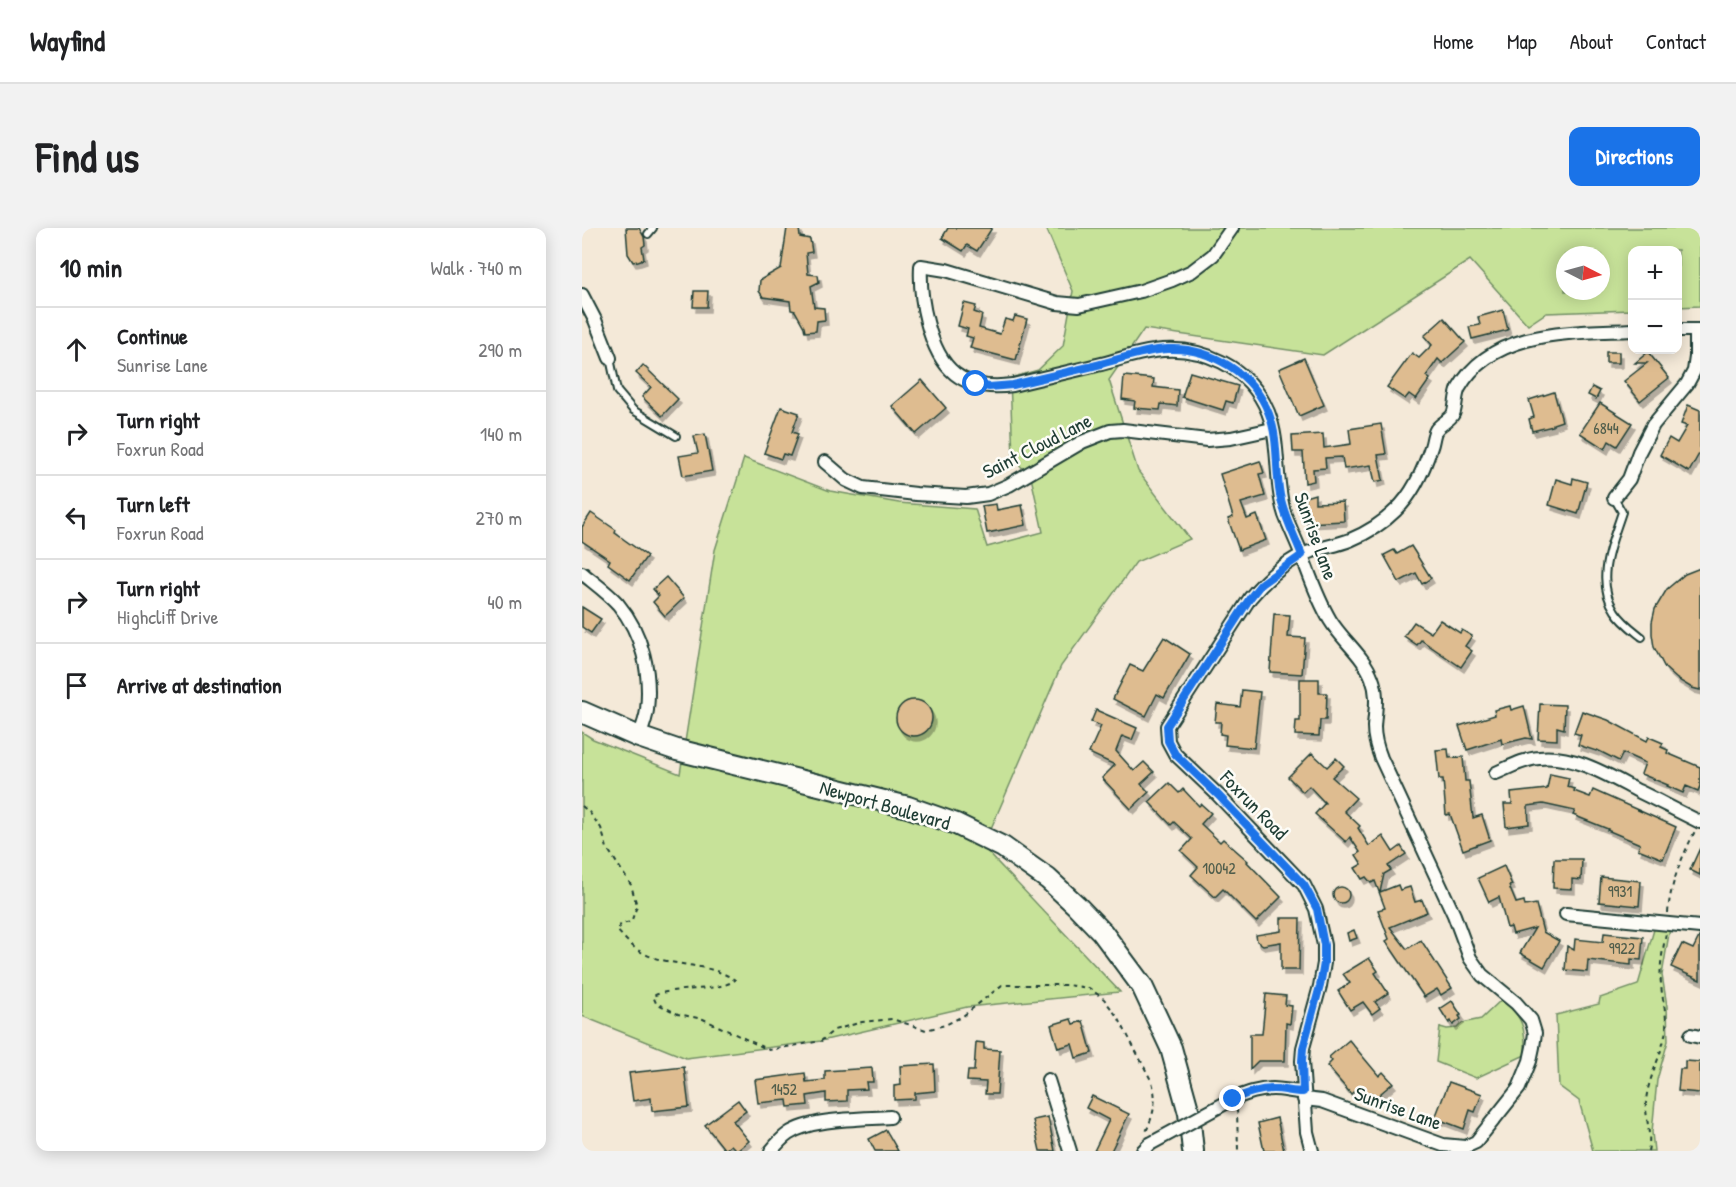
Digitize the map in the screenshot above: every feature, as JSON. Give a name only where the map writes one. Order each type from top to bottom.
[{"type":"main road","name":"Newport Boulevard","points":[[582,712],[639,737],[677,750],[908,807],[956,824],[1003,847],[1048,879],[1102,932],[1142,986],[1171,1048],[1189,1113],[1193,1151]]},
{"type":"street","name":"Sunrise Lane","points":[[1146,1148],[1235,1098],[1249,1092],[1274,1089],[1322,1101],[1443,1145],[1465,1146],[1476,1142],[1519,1088],[1530,1061],[1534,1033],[1531,1020],[1524,1011],[1482,975],[1470,958],[1454,915],[1378,751],[1374,727],[1377,707],[1376,693],[1371,676],[1360,658],[1330,621],[1315,591],[1285,514],[1280,494],[1269,413],[1261,396],[1250,382],[1242,374],[1219,360],[1184,350],[1151,351],[1013,385],[989,387],[962,379],[939,357],[931,339],[920,284],[921,266],[946,270],[1057,303],[1079,305],[1141,291],[1192,271],[1213,255],[1232,228]]},
{"type":"street","points":[[582,296],[596,320],[610,358]]},
{"type":"street","name":"Foxrun Road","points":[[1312,1151],[1307,1132],[1303,1096],[1302,1061],[1303,1048],[1324,963],[1324,945],[1317,909],[1304,885],[1218,795],[1175,754],[1168,741],[1167,726],[1261,584],[1302,555],[1350,540],[1372,529],[1396,510],[1410,494],[1419,478],[1436,430],[1453,415],[1458,389],[1483,361],[1508,345],[1528,340],[1569,334],[1628,330]]},
{"type":"street","points":[[1614,498],[1629,479],[1639,452],[1653,425],[1687,384],[1694,371],[1698,330],[1682,330]]},
{"type":"street","name":"Saint Cloud Lane","points":[[825,462],[846,480],[863,488],[896,493],[966,497],[988,494],[1009,485],[1082,442],[1110,431],[1123,430],[1207,440],[1231,438],[1272,429]]},
{"type":"street","points":[[582,573],[617,603],[633,627],[643,650],[648,692],[647,713],[639,737]]},
{"type":"street","points":[[1496,773],[1522,761],[1539,758],[1576,762],[1699,822]]},
{"type":"street","points":[[1566,914],[1700,927]]},
{"type":"street","points":[[1048,1080],[1070,1151]]},
{"type":"street","points":[[771,1151],[787,1134],[814,1124],[890,1117]]},
{"type":"lane","points":[[648,234],[653,228]]},
{"type":"lane","points":[[610,358],[617,391],[633,410],[676,436]]},
{"type":"lane","points":[[1614,498],[1622,512],[1606,565],[1604,581],[1608,599],[1615,612],[1624,623],[1642,637]]},
{"type":"path","points":[[582,806],[601,828],[607,848],[631,885],[637,906],[631,922],[621,924],[617,930],[641,951],[658,958],[725,973],[735,980],[703,988],[660,992],[652,996],[656,1003],[678,1014],[704,1019],[769,1050],[821,1041],[834,1030],[862,1022],[892,1018],[926,1030],[945,1025],[963,1016],[1002,985],[1053,984],[1089,988],[1104,999],[1119,1019],[1155,1091],[1154,1111],[1142,1141],[1146,1148]]},
{"type":"path","points":[[1648,1151],[1650,1138],[1646,1098],[1664,1042],[1666,1028],[1660,966],[1669,896],[1672,883],[1699,822]]},
{"type":"path","points":[[1235,1098],[1238,1151]]},
{"type":"green space","points":[[1046,228],[1700,228],[1700,306],[1682,307],[1682,246],[1628,246],[1628,310],[1546,313],[1528,325],[1470,260],[1323,355],[1144,329],[1109,380],[1138,471],[1190,539],[1136,562],[1061,666],[983,847],[1120,992],[967,1007],[821,1041],[686,1058],[582,1016],[582,732],[593,739],[680,774],[715,550],[744,458],[830,491],[899,503],[975,509],[987,547],[1043,532],[1031,477],[1013,458],[1010,378],[1038,370],[1063,346],[1073,291]]},
{"type":"green space","points":[[1655,926],[1670,928],[1662,975],[1667,1006],[1668,1041],[1657,1080],[1652,1132],[1654,1151],[1593,1151],[1579,1101],[1559,1086],[1556,1015],[1599,1004],[1600,998],[1638,985]]},
{"type":"green space","points":[[1501,1000],[1519,1017],[1524,1031],[1525,1055],[1476,1078],[1436,1062],[1440,1027],[1457,1028],[1462,1023],[1481,1019]]},
{"type":"building","points":[[626,228],[639,228],[644,237],[645,245],[642,247],[644,259],[633,262],[628,254]]},
{"type":"building","points":[[787,228],[799,228],[800,237],[810,239],[812,252],[806,253],[808,274],[818,275],[819,282],[811,286],[814,307],[824,308],[825,320],[817,321],[816,331],[805,332],[795,311],[791,310],[790,301],[763,297],[759,291],[760,280],[781,268]]},
{"type":"building","points":[[948,228],[992,228],[977,251],[967,245],[963,251],[942,238]]},
{"type":"building","points":[[694,291],[708,291],[707,307],[693,307]]},
{"type":"building","points":[[964,303],[976,306],[974,312],[982,315],[979,328],[1000,334],[1005,319],[1013,321],[1015,316],[1027,319],[1016,360],[970,348],[973,338],[966,336],[968,329],[958,326]]},
{"type":"building","points":[[1503,310],[1508,330],[1472,339],[1469,327],[1480,325],[1478,317]]},
{"type":"building","points":[[1444,318],[1465,342],[1442,363],[1438,359],[1426,376],[1430,379],[1416,399],[1409,394],[1405,399],[1387,387],[1412,353],[1419,358],[1432,345],[1424,336]]},
{"type":"building","points":[[1606,352],[1619,352],[1619,363],[1606,363]]},
{"type":"building","points":[[1646,354],[1650,354],[1669,378],[1640,401],[1624,381],[1647,363],[1635,363]]},
{"type":"building","points":[[1304,358],[1324,405],[1299,416],[1279,369]]},
{"type":"building","points":[[643,365],[678,399],[662,416],[642,397],[651,387],[636,373]]},
{"type":"building","points":[[1190,372],[1238,386],[1233,403],[1226,401],[1223,410],[1182,397]]},
{"type":"building","points":[[1124,376],[1154,379],[1153,387],[1178,390],[1177,406],[1161,404],[1160,410],[1134,408],[1135,401],[1122,399]]},
{"type":"building","points":[[922,380],[946,408],[916,434],[892,406]]},
{"type":"building","points":[[1592,387],[1600,391],[1596,399],[1588,395]]},
{"type":"building","points":[[1554,392],[1562,421],[1553,426],[1532,431],[1529,419],[1534,417],[1529,400]]},
{"type":"building","points":[[1600,403],[1632,423],[1617,446],[1609,441],[1605,449],[1580,433]]},
{"type":"building","points":[[1688,405],[1700,410],[1700,452],[1689,472],[1660,455],[1669,438],[1677,443],[1687,426],[1681,424]]},
{"type":"building","points":[[781,407],[799,413],[792,432],[798,434],[790,456],[783,454],[781,459],[764,453]]},
{"type":"building","points":[[1381,424],[1386,454],[1378,455],[1383,480],[1375,482],[1371,465],[1344,469],[1342,457],[1325,458],[1326,468],[1313,469],[1314,481],[1305,483],[1303,452],[1293,452],[1292,436],[1323,434],[1324,448],[1351,444],[1349,429]]},
{"type":"building","points":[[705,434],[712,471],[683,476],[679,456],[698,453],[694,436]]},
{"type":"building","points":[[1260,461],[1264,473],[1259,474],[1265,496],[1241,503],[1247,519],[1257,515],[1266,540],[1239,550],[1228,519],[1233,517],[1220,474]]},
{"type":"building","points":[[1573,478],[1587,482],[1578,514],[1549,505],[1556,479],[1572,484]]},
{"type":"building","points":[[1315,494],[1315,503],[1343,502],[1344,521],[1307,523],[1305,497]]},
{"type":"building","points":[[996,504],[997,510],[1022,505],[1026,525],[987,533],[982,506]]},
{"type":"building","points":[[591,513],[647,556],[630,580],[608,564],[610,560],[582,541],[582,527]]},
{"type":"building","points":[[1411,546],[1431,578],[1422,584],[1416,573],[1399,582],[1384,555],[1394,550],[1397,554]]},
{"type":"building","points":[[1700,568],[1700,690],[1677,679],[1665,668],[1654,647],[1652,622],[1655,609],[1667,589],[1685,574]]},
{"type":"building","points":[[666,577],[684,598],[665,616],[653,602],[659,596],[653,589]]},
{"type":"building","points":[[582,607],[601,619],[591,633],[582,627]]},
{"type":"building","points":[[1274,614],[1290,615],[1288,637],[1305,638],[1302,674],[1270,672]]},
{"type":"building","points":[[1440,620],[1460,633],[1462,630],[1472,636],[1465,646],[1472,651],[1461,667],[1421,640],[1417,645],[1404,636],[1414,622],[1431,633]]},
{"type":"building","points":[[1164,637],[1190,654],[1164,698],[1157,694],[1146,716],[1113,699],[1130,665],[1143,671]]},
{"type":"building","points":[[1300,679],[1319,679],[1319,693],[1327,693],[1326,720],[1320,720],[1319,736],[1295,735],[1296,721],[1300,721]]},
{"type":"building","points":[[1242,690],[1260,692],[1254,748],[1225,745],[1226,735],[1220,734],[1221,722],[1215,722],[1217,704],[1240,707]]},
{"type":"building","points":[[914,700],[927,705],[932,718],[927,731],[914,736],[901,731],[896,718],[901,705]]},
{"type":"building","points":[[1540,704],[1565,705],[1564,729],[1557,727],[1557,740],[1538,739]]},
{"type":"building","points":[[1510,706],[1511,710],[1524,706],[1532,739],[1526,738],[1502,744],[1501,739],[1467,750],[1459,726],[1495,715],[1494,710]]},
{"type":"building","points":[[1096,710],[1137,728],[1132,740],[1122,736],[1116,751],[1134,771],[1144,762],[1154,772],[1141,784],[1149,792],[1131,809],[1102,778],[1115,765],[1089,753],[1101,726],[1091,722]]},
{"type":"building","points":[[1582,711],[1608,720],[1647,741],[1649,737],[1663,743],[1661,747],[1668,750],[1667,753],[1700,767],[1698,791],[1686,786],[1683,793],[1641,774],[1645,763],[1623,753],[1619,761],[1597,750],[1578,745],[1581,735],[1574,733]]},
{"type":"building","points":[[1448,749],[1449,758],[1463,757],[1465,781],[1469,781],[1473,818],[1482,815],[1490,840],[1463,850],[1450,814],[1446,815],[1443,779],[1439,779],[1436,750]]},
{"type":"building","points":[[1312,753],[1327,767],[1336,758],[1344,766],[1332,777],[1356,798],[1344,811],[1360,826],[1358,828],[1369,846],[1383,836],[1393,852],[1401,846],[1406,854],[1388,866],[1391,870],[1384,874],[1380,892],[1398,885],[1400,890],[1410,887],[1415,902],[1422,900],[1427,912],[1390,927],[1407,949],[1421,940],[1452,988],[1441,995],[1437,989],[1424,997],[1386,941],[1389,939],[1378,910],[1385,908],[1375,881],[1371,883],[1366,877],[1362,879],[1355,868],[1362,864],[1356,855],[1360,852],[1350,837],[1346,842],[1315,814],[1325,803],[1309,786],[1303,792],[1288,777]]},
{"type":"building","points":[[1550,774],[1569,778],[1567,787],[1575,789],[1574,791],[1590,797],[1593,790],[1676,827],[1663,859],[1638,849],[1640,844],[1573,815],[1575,811],[1543,804],[1528,806],[1529,824],[1506,827],[1504,804],[1512,804],[1511,793],[1547,789]]},
{"type":"building","points":[[1169,783],[1179,793],[1183,789],[1199,806],[1201,804],[1211,813],[1201,824],[1220,842],[1223,839],[1248,861],[1281,897],[1256,922],[1223,889],[1215,897],[1191,875],[1198,867],[1181,851],[1192,839],[1174,822],[1171,825],[1149,802]]},
{"type":"building","points":[[1700,848],[1700,875],[1690,870]]},
{"type":"building","points":[[1554,859],[1582,859],[1581,880],[1572,879],[1572,889],[1553,888]]},
{"type":"building","points":[[1504,866],[1516,903],[1524,901],[1525,906],[1536,904],[1543,932],[1559,941],[1544,967],[1520,953],[1535,928],[1513,934],[1511,927],[1507,928],[1499,897],[1489,902],[1478,878]]},
{"type":"building","points":[[1601,877],[1641,881],[1639,906],[1599,902]]},
{"type":"building","points":[[1338,887],[1344,887],[1349,895],[1347,901],[1338,903],[1333,898],[1333,892]]},
{"type":"building","points":[[1281,918],[1300,918],[1299,970],[1281,970],[1281,942],[1263,945],[1257,941],[1256,935],[1281,931]]},
{"type":"building","points":[[1354,930],[1357,938],[1349,941],[1347,933]]},
{"type":"building","points":[[1604,933],[1643,937],[1641,960],[1631,959],[1631,965],[1588,960],[1587,972],[1565,970],[1567,946],[1574,950],[1575,939],[1603,942]]},
{"type":"building","points":[[1700,935],[1700,980],[1671,967],[1682,944],[1693,949]]},
{"type":"building","points":[[1369,958],[1378,971],[1375,973],[1388,993],[1375,1002],[1380,1008],[1372,1014],[1363,1002],[1350,1010],[1338,991],[1350,983],[1343,974]]},
{"type":"building","points":[[1266,994],[1286,996],[1285,1005],[1292,1006],[1290,1024],[1286,1023],[1285,1061],[1258,1061],[1250,1069],[1250,1034],[1262,1034]]},
{"type":"building","points":[[1452,1001],[1461,1015],[1459,1016],[1461,1019],[1453,1025],[1451,1021],[1449,1023],[1440,1009]]},
{"type":"building","points":[[1071,1019],[1073,1024],[1083,1021],[1092,1053],[1076,1058],[1072,1044],[1058,1048],[1051,1025]]},
{"type":"building","points":[[1349,1040],[1379,1076],[1383,1072],[1393,1083],[1375,1098],[1371,1093],[1365,1097],[1358,1088],[1351,1094],[1327,1066],[1332,1061],[1329,1057]]},
{"type":"building","points":[[976,1042],[984,1043],[984,1049],[1000,1050],[997,1094],[985,1094],[986,1082],[967,1081],[968,1071],[974,1071]]},
{"type":"building","points":[[1685,1061],[1700,1062],[1700,1093],[1678,1091],[1680,1069],[1685,1069]]},
{"type":"building","points":[[934,1064],[935,1091],[915,1093],[915,1099],[894,1100],[894,1086],[901,1085],[900,1066]]},
{"type":"building","points":[[684,1067],[689,1107],[652,1111],[651,1098],[633,1101],[629,1073]]},
{"type":"building","points":[[872,1068],[873,1082],[866,1082],[867,1089],[847,1090],[847,1101],[826,1102],[826,1093],[807,1096],[808,1105],[788,1107],[787,1100],[758,1103],[755,1080],[805,1073],[806,1082],[825,1080],[825,1071]]},
{"type":"building","points":[[1449,1082],[1482,1094],[1475,1112],[1470,1110],[1464,1129],[1435,1118]]},
{"type":"building","points":[[1092,1096],[1129,1114],[1111,1151],[1094,1151],[1109,1120],[1086,1108]]},
{"type":"building","points":[[738,1100],[746,1111],[733,1121],[749,1141],[737,1151],[731,1145],[725,1150],[705,1125]]},
{"type":"building","points":[[1048,1117],[1055,1151],[1040,1151],[1033,1120]]},
{"type":"building","points":[[1277,1118],[1284,1151],[1264,1151],[1258,1123]]},
{"type":"building","points":[[886,1130],[898,1151],[875,1151],[869,1139]]},
{"type":"route","points":[[976,384],[989,387],[1013,385],[1151,351],[1184,350],[1198,352],[1219,360],[1242,374],[1261,396],[1269,413],[1276,447],[1280,494],[1285,514],[1302,555],[1261,584],[1167,726],[1168,741],[1175,754],[1218,795],[1304,885],[1317,909],[1322,927],[1324,963],[1303,1048],[1303,1092],[1274,1089],[1249,1092],[1233,1099]]}]
